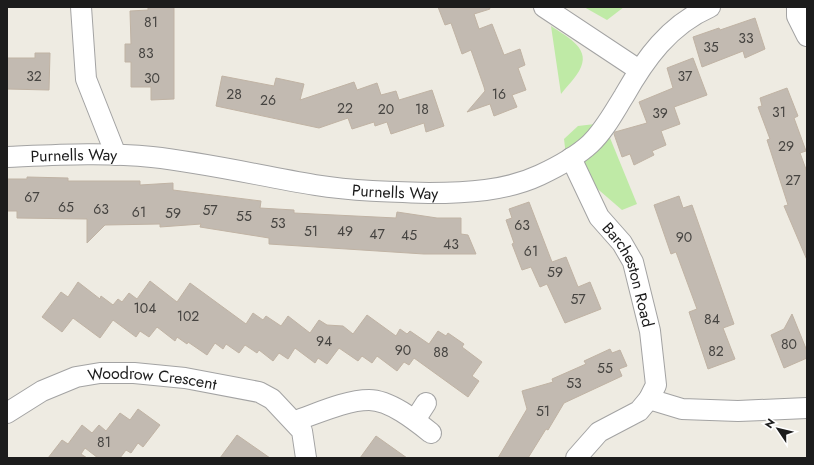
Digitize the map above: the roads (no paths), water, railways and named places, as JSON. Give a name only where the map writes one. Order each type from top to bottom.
[{"type":"street","points":[[81,7],[86,79],[116,155]]},
{"type":"street","points":[[544,7],[639,70]]},
{"type":"street","name":"Purnells Way","points":[[7,157],[51,155],[116,155],[152,157],[317,185],[388,192],[453,193],[514,185],[540,175],[571,158],[590,144],[609,120],[652,51],[669,33],[688,19],[710,7]]},
{"type":"street","points":[[797,7],[797,16],[807,36]]},
{"type":"street","name":"Barcheston Road","points":[[571,158],[600,217],[622,243],[633,262],[650,331],[656,385],[649,399],[638,410],[599,432],[576,458]]},
{"type":"street","name":"Woodrow Crescent","points":[[7,413],[42,391],[76,378],[100,373],[134,373],[185,378],[258,392],[272,399],[295,421],[302,431],[306,458]]},
{"type":"street","points":[[649,399],[682,409],[738,411],[807,408]]},
{"type":"street","points":[[295,421],[344,404],[370,400],[396,408],[415,420],[431,433]]},
{"type":"street","points":[[415,420],[426,403]]}]
